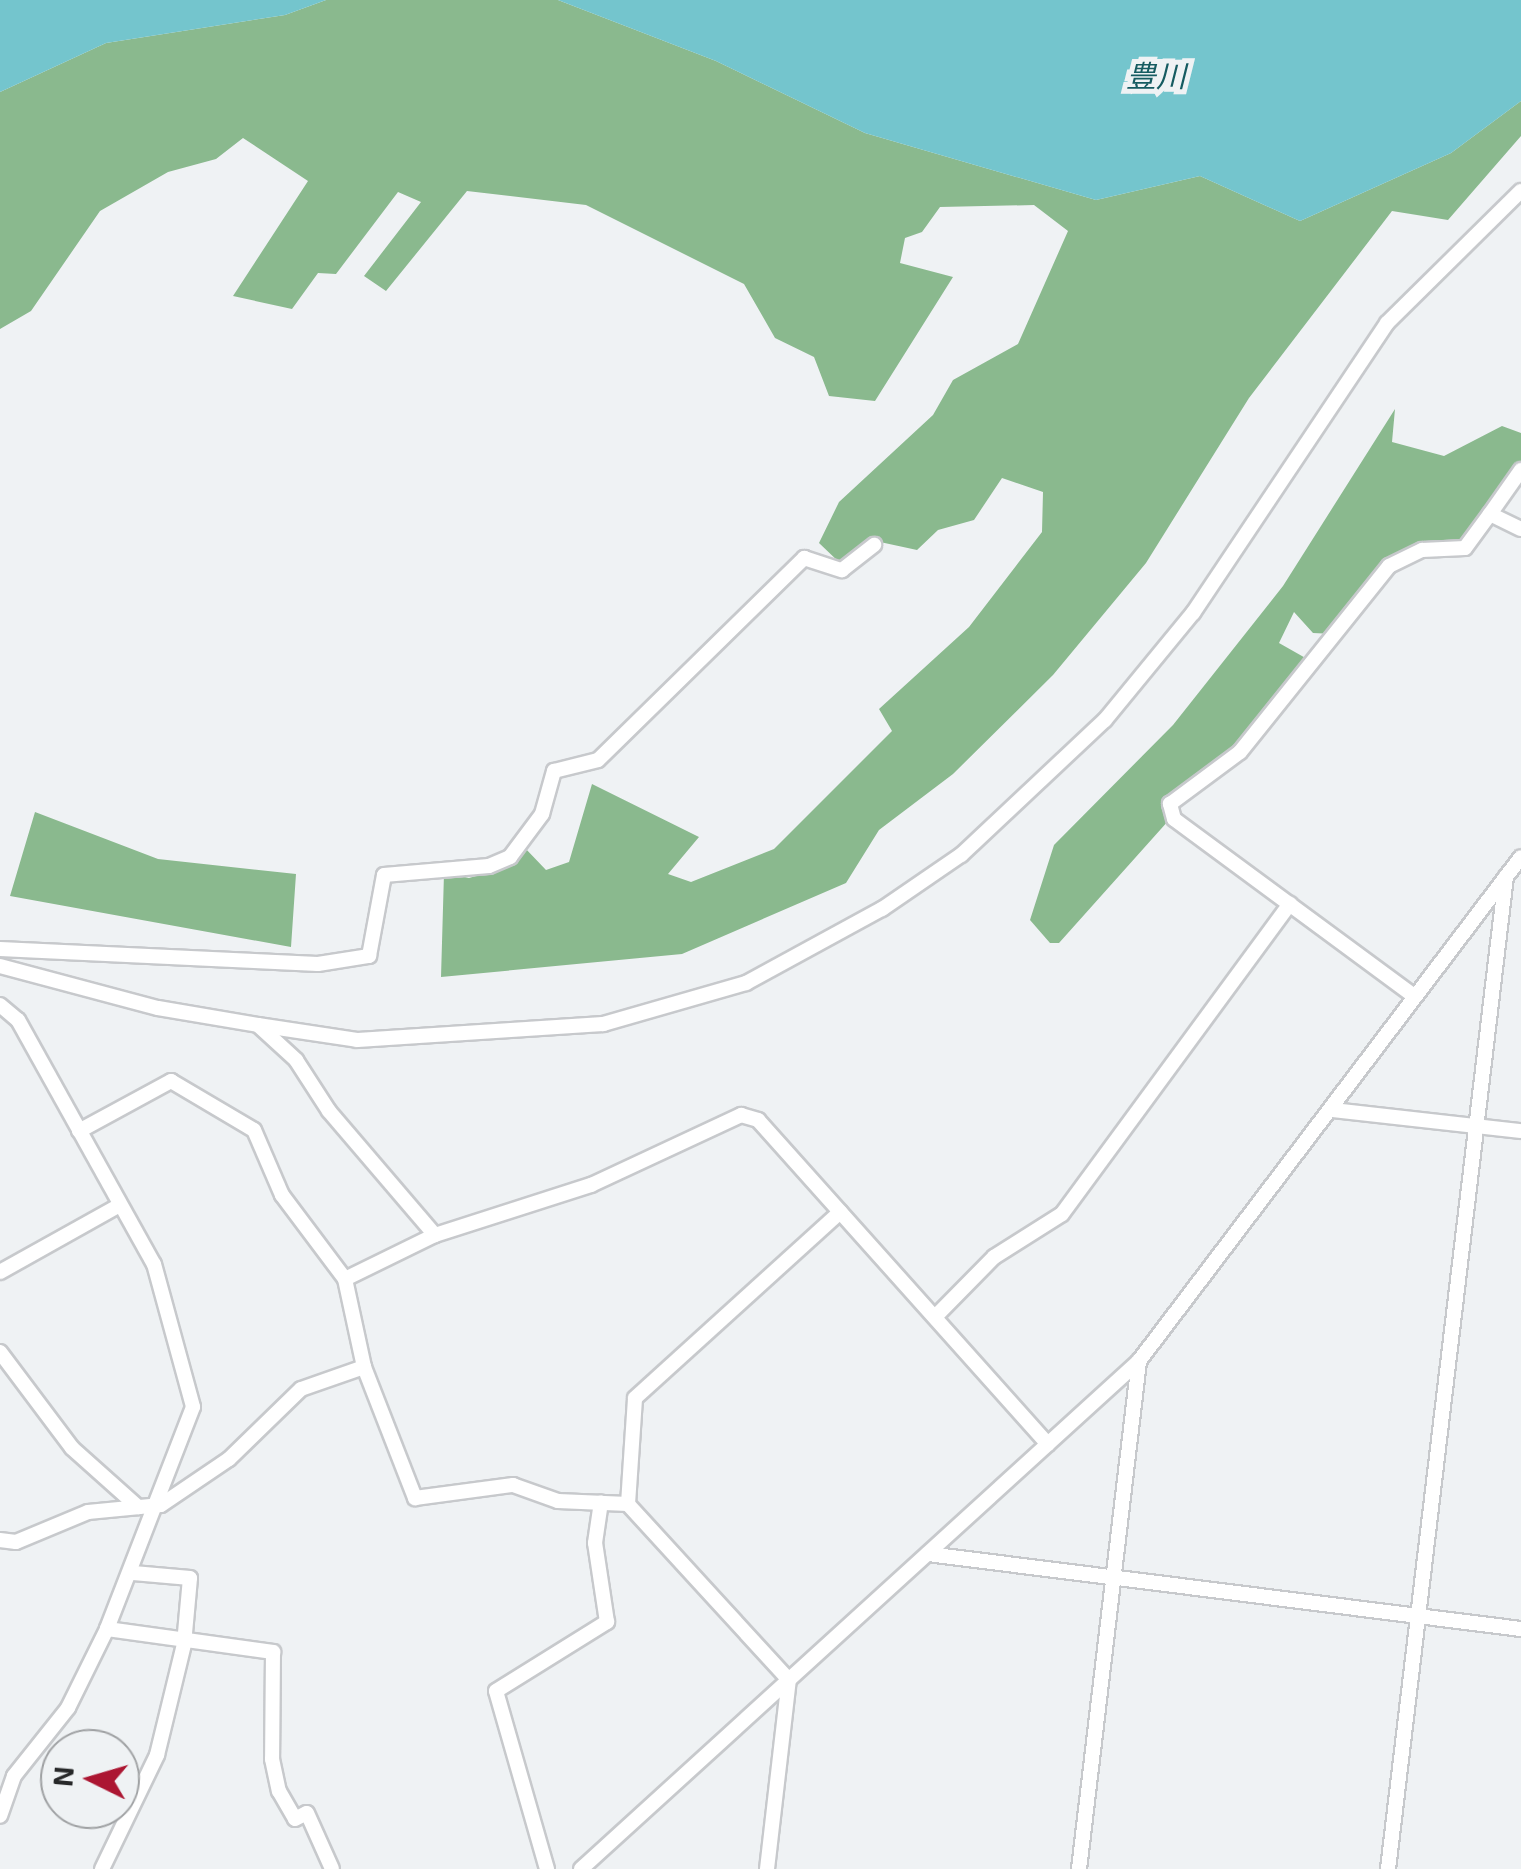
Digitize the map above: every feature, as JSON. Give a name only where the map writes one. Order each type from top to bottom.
[{"type":"street","points":[[0,966],[158,1008],[357,1040],[602,1024],[746,983],[882,909],[961,854],[1104,720],[1194,612],[1387,322],[1521,190]]},
{"type":"street","points":[[1414,996],[1174,820],[1170,804],[1240,752],[1390,566],[1422,550],[1465,548],[1521,470]]},
{"type":"street","points":[[1490,514],[1521,530]]},
{"type":"street","points":[[0,949],[318,964],[369,956],[384,875],[489,866],[510,856],[542,814],[554,771],[598,760],[804,558],[842,570],[874,545]]},
{"type":"street","points":[[582,1869],[1138,1361],[1334,1110],[1414,996],[1521,857]]},
{"type":"street","points":[[1388,1869],[1506,877]]},
{"type":"street","points":[[935,1316],[994,1257],[1062,1214],[1290,904]]},
{"type":"street","points":[[0,1004],[18,1020],[154,1264],[193,1408],[161,1505],[106,1629],[68,1708],[14,1776],[0,1816]]},
{"type":"street","points":[[258,1025],[296,1060],[328,1111],[435,1235]]},
{"type":"street","points":[[78,1131],[171,1082],[254,1130],[282,1195],[345,1279],[364,1367],[415,1498],[513,1485],[558,1501],[628,1504],[789,1680],[766,1869]]},
{"type":"street","points":[[1334,1110],[1521,1131]]},
{"type":"street","points":[[345,1279],[435,1235],[590,1185],[741,1114],[758,1120],[1048,1444]]},
{"type":"street","points":[[0,1272],[120,1205]]},
{"type":"street","points":[[628,1504],[635,1398],[840,1212]]},
{"type":"street","points":[[0,1352],[72,1448],[138,1507]]},
{"type":"street","points":[[1079,1869],[1138,1361]]},
{"type":"street","points":[[0,1540],[88,1512],[161,1505],[229,1459],[301,1390],[364,1367]]},
{"type":"street","points":[[547,1869],[496,1691],[607,1622],[595,1544],[601,1502]]},
{"type":"street","points":[[928,1554],[1114,1582],[1521,1628]]},
{"type":"street","points":[[102,1869],[157,1755],[184,1644],[190,1578],[132,1573]]},
{"type":"street","points":[[106,1629],[184,1644],[273,1652],[272,1759],[279,1791],[295,1818],[306,1813],[332,1869]]},
{"type":"green space","points":[[326,0],[558,0],[716,61],[865,133],[1096,200],[1200,176],[1300,221],[1451,153],[1521,101],[1521,136],[1448,220],[1392,211],[1249,398],[1146,563],[1053,675],[953,774],[879,830],[846,883],[682,954],[441,977],[444,873],[469,878],[504,868],[524,847],[546,870],[569,862],[592,784],[699,837],[668,874],[691,882],[774,849],[892,731],[879,709],[969,627],[1042,532],[1043,492],[1002,478],[974,520],[938,530],[917,550],[880,542],[841,564],[819,543],[839,502],[933,415],[953,380],[1018,344],[1068,231],[1034,205],[940,207],[922,232],[905,238],[900,263],[953,277],[875,401],[829,396],[814,357],[775,338],[744,284],[586,205],[467,191],[386,291],[364,276],[421,202],[398,192],[336,274],[318,273],[292,309],[233,296],[308,181],[243,138],[216,159],[168,172],[100,211],[31,311],[0,329],[0,92],[106,43],[285,15]]},
{"type":"green space","points":[[1395,409],[1392,442],[1444,456],[1502,426],[1521,433],[1521,466],[1468,545],[1409,550],[1334,634],[1313,633],[1294,612],[1279,643],[1309,660],[1237,750],[1189,785],[1169,820],[1059,943],[1050,943],[1030,920],[1054,845],[1173,725],[1283,586]]},
{"type":"green space","points":[[35,812],[158,859],[296,874],[291,947],[10,896]]},
{"type":"water","points":[[0,0],[326,0],[285,15],[106,43],[0,92]]},
{"type":"water","name":"豊川","points":[[558,0],[1521,0],[1521,101],[1451,153],[1300,221],[1200,176],[1096,200],[865,133],[716,61]]}]
